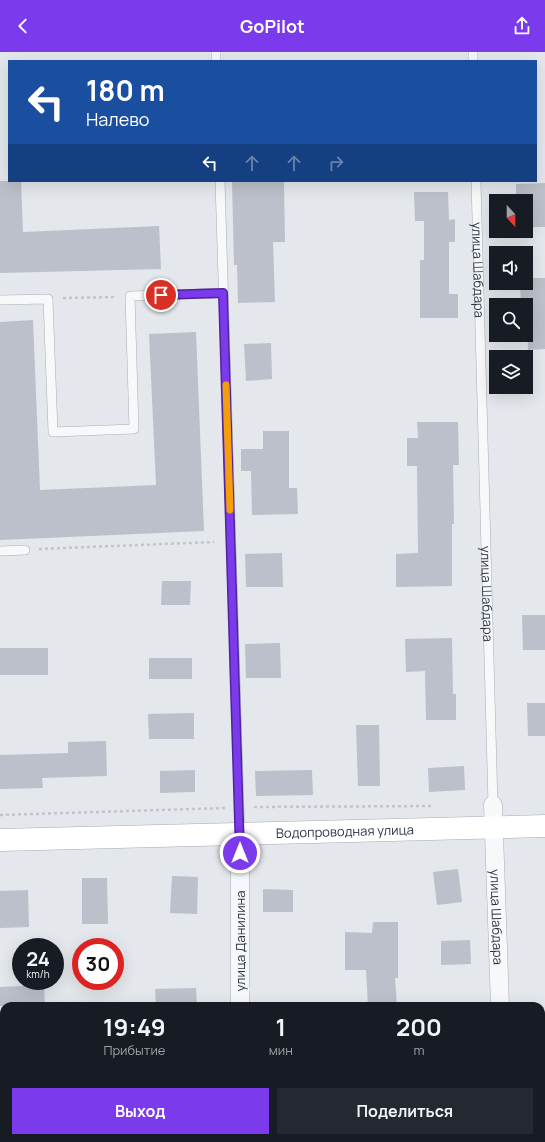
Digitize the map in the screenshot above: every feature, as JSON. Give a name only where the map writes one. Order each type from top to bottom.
[{"type":"main road","name":"Водопроводная улица","points":[[0,840],[545,826]]},
{"type":"street","name":"улица Шабдара","points":[[493,805],[500,1002]]},
{"type":"street","name":"улица Данилина","points":[[240,834],[240,1002]]},
{"type":"lane","name":"улица Данилина","points":[[220,182],[240,834]]},
{"type":"lane","name":"улица Шабдара","points":[[476,182],[493,805]]},
{"type":"lane","points":[[0,300],[48,299],[53,432],[134,429],[130,296],[223,293]]},
{"type":"lane","points":[[0,551],[25,550]]},
{"type":"path","points":[[48,299],[130,296]]},
{"type":"path","points":[[25,550],[214,542]]},
{"type":"building","points":[[0,181],[21,182],[23,232],[159,226],[161,269],[0,273]]},
{"type":"building","points":[[232,182],[284,182],[285,242],[273,242],[275,302],[238,303],[237,265],[234,265]]},
{"type":"building","points":[[545,183],[545,227],[533,227],[533,194],[516,194],[516,184]]},
{"type":"building","points":[[414,192],[448,192],[449,220],[455,219],[455,242],[449,242],[449,294],[458,294],[458,318],[420,318],[420,260],[424,260],[424,221],[415,221]]},
{"type":"building","points":[[533,278],[545,278],[545,349],[528,350],[528,342],[533,342],[533,298],[521,298],[520,290],[533,290]]},
{"type":"building","points":[[33,320],[40,490],[156,485],[149,334],[196,332],[204,531],[0,540],[0,322]]},
{"type":"building","points":[[271,343],[272,379],[246,381],[244,344]]},
{"type":"building","points":[[417,422],[458,422],[459,465],[453,465],[454,524],[452,524],[452,586],[396,587],[396,554],[418,553],[417,466],[407,466],[407,438],[418,438]]},
{"type":"building","points":[[263,431],[289,431],[289,488],[297,488],[298,514],[252,515],[251,471],[241,471],[241,449],[263,449]]},
{"type":"building","points":[[282,553],[283,587],[246,587],[245,554]]},
{"type":"building","points":[[162,581],[191,581],[190,605],[161,605]]},
{"type":"building","points":[[522,615],[545,615],[545,650],[523,650]]},
{"type":"building","points":[[452,638],[453,694],[456,694],[456,720],[426,720],[425,671],[406,672],[405,639]]},
{"type":"building","points":[[280,643],[281,678],[246,678],[245,644]]},
{"type":"building","points":[[0,648],[48,648],[48,675],[0,675]]},
{"type":"building","points":[[149,658],[192,658],[192,679],[149,679]]},
{"type":"building","points":[[527,703],[545,703],[545,736],[528,736]]},
{"type":"building","points":[[194,713],[194,739],[149,739],[148,714]]},
{"type":"building","points":[[356,725],[379,725],[380,786],[358,786]]},
{"type":"building","points":[[106,741],[107,776],[42,778],[43,788],[0,789],[0,755],[68,753],[68,742]]},
{"type":"building","points":[[464,766],[465,790],[429,792],[428,768]]},
{"type":"building","points":[[195,770],[195,792],[160,793],[160,771]]},
{"type":"building","points":[[312,770],[313,795],[256,796],[255,771]]},
{"type":"building","points":[[458,869],[462,902],[437,905],[433,872]]},
{"type":"building","points":[[172,876],[198,877],[197,914],[170,913]]},
{"type":"building","points":[[82,878],[107,878],[108,924],[82,924]]},
{"type":"building","points":[[263,889],[293,890],[293,912],[263,912]]},
{"type":"building","points":[[28,890],[29,927],[0,928],[0,891]]},
{"type":"building","points":[[373,922],[398,922],[398,978],[395,978],[397,1002],[368,1002],[366,970],[345,970],[345,932],[372,933]]},
{"type":"building","points":[[470,940],[471,964],[441,965],[441,941]]},
{"type":"building","points":[[12,986],[12,990],[44,990],[45,1002],[0,1002],[0,987]]},
{"type":"building","points":[[196,988],[197,1002],[156,1002],[155,989]]},
{"type":"slow traffic","points":[[226,385],[230,510]]},
{"type":"route","points":[[161,295],[223,293],[240,853]]}]
